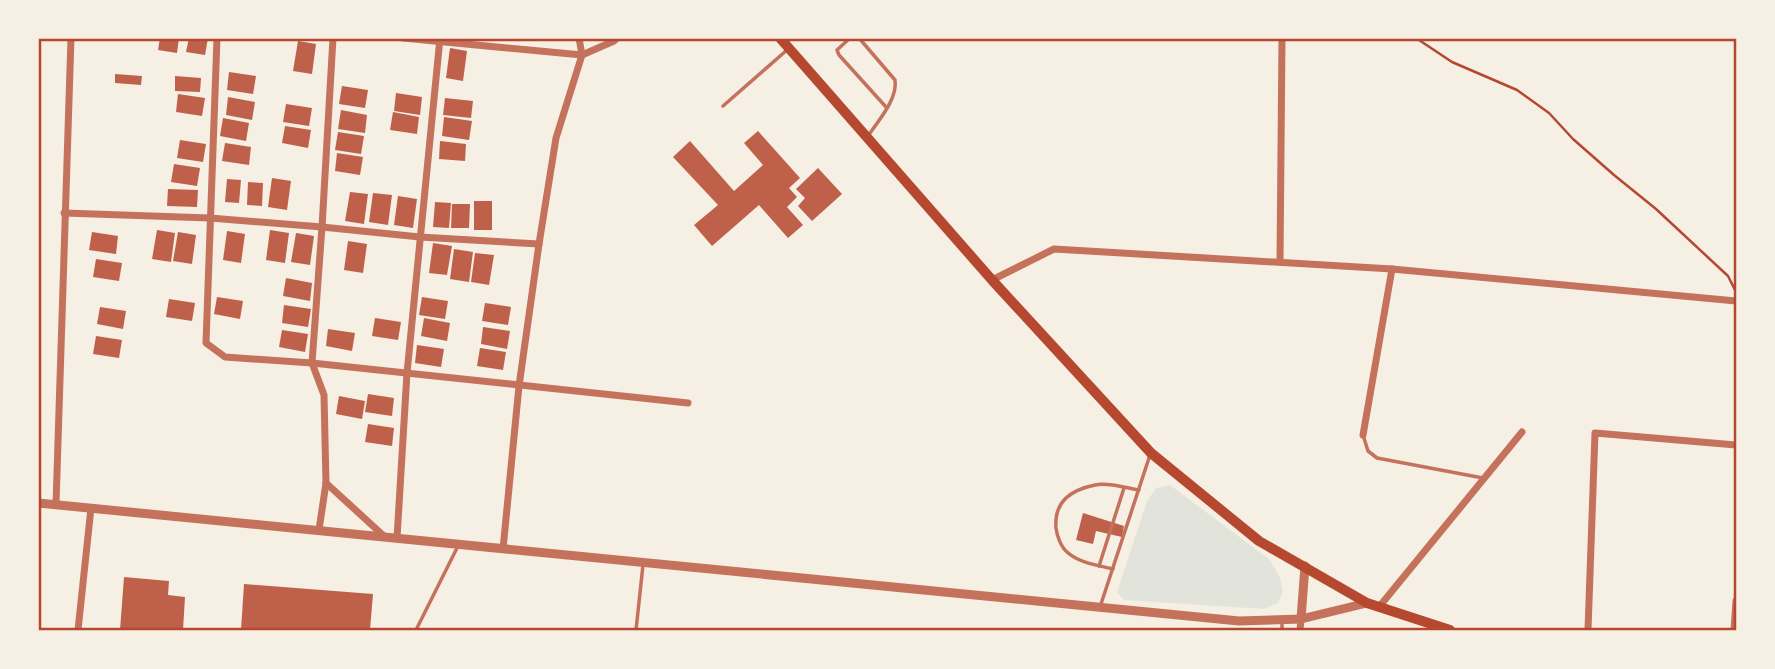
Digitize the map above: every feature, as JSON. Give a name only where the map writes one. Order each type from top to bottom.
[{"type":"main road","points":[[780,38],[992,281],[1151,453],[1259,541],[1367,603],[1450,631]]},
{"type":"street","points":[[56,505],[71,38]]},
{"type":"street","points":[[217,38],[206,343],[225,357],[312,363],[688,403]]},
{"type":"street","points":[[319,530],[326,482],[324,395],[312,363],[333,38]]},
{"type":"street","points":[[403,38],[582,55],[617,38]]},
{"type":"street","points":[[503,549],[519,386],[539,244],[556,138],[582,55],[579,38]]},
{"type":"street","points":[[1280,262],[1282,38]]},
{"type":"street","points":[[397,538],[407,373],[440,40]]},
{"type":"street","points":[[64,213],[210,218],[420,237],[539,244]]},
{"type":"street","points":[[992,281],[1054,249],[1392,269],[1737,301]]},
{"type":"street","points":[[1363,435],[1392,269]]},
{"type":"street","points":[[1380,607],[1522,432]]},
{"type":"street","points":[[1588,631],[1595,433],[1737,446]]},
{"type":"street","points":[[326,482],[385,537]]},
{"type":"street","points":[[38,503],[1239,621],[1301,619],[1367,603]]},
{"type":"street","points":[[78,631],[91,508]]},
{"type":"street","points":[[1300,631],[1305,566]]},
{"type":"street","points":[[1734,631],[1737,601]]},
{"type":"lane","points":[[850,38],[840,46],[839,55],[887,108]]},
{"type":"lane","points":[[859,38],[895,80],[896,86],[887,108],[866,137]]},
{"type":"lane","points":[[723,106],[789,49]]},
{"type":"lane","points":[[1363,435],[1368,451],[1377,458],[1485,478]]},
{"type":"lane","points":[[1100,608],[1151,453]]},
{"type":"lane","points":[[1113,569],[1079,560],[1065,551],[1056,533],[1055,515],[1063,500],[1077,491],[1098,484],[1139,490]]},
{"type":"lane","points":[[1099,566],[1124,488]]},
{"type":"lane","points":[[416,631],[459,544]]},
{"type":"lane","points":[[636,631],[643,562]]},
{"type":"lane","points":[[1282,620],[1282,631]]},
{"type":"path","points":[[1416,38],[1452,62],[1517,90],[1549,113],[1573,139],[1656,209],[1728,276],[1737,294]]},
{"type":"shaded area","points":[[1170,485],[1270,560],[1280,578],[1283,591],[1278,603],[1264,609],[1124,600],[1117,592],[1147,501],[1156,488]]},
{"type":"building","points":[[160,38],[179,38],[177,53],[158,50]]},
{"type":"building","points":[[189,38],[208,38],[205,55],[186,52]]},
{"type":"building","points":[[298,41],[316,44],[312,74],[293,71]]},
{"type":"building","points":[[450,48],[467,51],[463,81],[446,78]]},
{"type":"building","points":[[229,72],[256,76],[253,94],[227,90]]},
{"type":"building","points":[[115,74],[142,76],[141,85],[115,83]]},
{"type":"building","points":[[175,76],[201,78],[200,92],[175,91]]},
{"type":"building","points":[[342,86],[368,90],[365,108],[339,104]]},
{"type":"building","points":[[396,93],[422,97],[420,115],[394,111]]},
{"type":"building","points":[[178,94],[205,98],[202,116],[176,112]]},
{"type":"building","points":[[228,97],[255,102],[252,120],[226,115]]},
{"type":"building","points":[[445,98],[473,101],[471,118],[443,115]]},
{"type":"building","points":[[286,104],[312,108],[309,126],[283,122]]},
{"type":"building","points":[[341,110],[367,115],[365,133],[338,129]]},
{"type":"building","points":[[393,112],[419,117],[417,134],[390,130]]},
{"type":"building","points":[[444,117],[472,121],[469,140],[442,136]]},
{"type":"building","points":[[223,118],[249,123],[246,141],[220,136]]},
{"type":"building","points":[[285,126],[311,130],[308,148],[282,143]]},
{"type":"building","points":[[758,131],[800,178],[789,188],[797,197],[787,207],[803,225],[788,238],[759,205],[712,246],[694,225],[718,205],[673,157],[690,141],[734,191],[763,165],[744,143]]},
{"type":"building","points":[[338,132],[364,136],[361,154],[335,150]]},
{"type":"building","points":[[180,140],[206,144],[203,162],[177,158]]},
{"type":"building","points":[[440,141],[466,144],[465,161],[439,159]]},
{"type":"building","points":[[225,143],[251,147],[249,165],[222,161]]},
{"type":"building","points":[[337,153],[363,157],[360,175],[335,171]]},
{"type":"building","points":[[174,164],[200,168],[197,186],[171,182]]},
{"type":"building","points":[[818,168],[842,194],[812,221],[798,206],[805,198],[796,189]]},
{"type":"building","points":[[272,178],[291,181],[287,210],[268,207]]},
{"type":"building","points":[[227,179],[241,180],[239,203],[225,202]]},
{"type":"building","points":[[248,182],[263,183],[262,206],[247,205]]},
{"type":"building","points":[[168,189],[198,190],[197,207],[167,206]]},
{"type":"building","points":[[350,192],[368,194],[364,224],[345,221]]},
{"type":"building","points":[[373,193],[392,195],[388,225],[369,222]]},
{"type":"building","points":[[398,196],[417,199],[413,228],[394,225]]},
{"type":"building","points":[[474,201],[492,201],[492,230],[474,230]]},
{"type":"building","points":[[435,202],[451,203],[449,228],[433,227]]},
{"type":"building","points":[[452,204],[470,204],[469,228],[451,228]]},
{"type":"building","points":[[157,230],[175,233],[171,262],[152,259]]},
{"type":"building","points":[[270,230],[289,233],[285,263],[266,260]]},
{"type":"building","points":[[227,231],[245,234],[241,263],[223,260]]},
{"type":"building","points":[[92,232],[118,236],[116,254],[89,250]]},
{"type":"building","points":[[178,232],[196,235],[192,264],[173,261]]},
{"type":"building","points":[[296,233],[314,236],[310,265],[291,262]]},
{"type":"building","points":[[348,241],[367,244],[363,273],[344,270]]},
{"type":"building","points":[[433,243],[452,246],[447,275],[429,273]]},
{"type":"building","points":[[454,249],[473,252],[469,282],[450,279]]},
{"type":"building","points":[[475,253],[494,255],[489,285],[471,282]]},
{"type":"building","points":[[96,259],[122,263],[119,281],[93,277]]},
{"type":"building","points":[[286,278],[312,283],[310,301],[283,296]]},
{"type":"building","points":[[217,297],[243,301],[240,319],[214,314]]},
{"type":"building","points":[[422,297],[448,301],[445,319],[419,315]]},
{"type":"building","points":[[169,299],[195,303],[192,321],[166,317]]},
{"type":"building","points":[[485,303],[511,307],[508,325],[482,321]]},
{"type":"building","points":[[284,305],[311,309],[308,327],[282,323]]},
{"type":"building","points":[[100,307],[126,311],[123,329],[97,324]]},
{"type":"building","points":[[375,318],[401,322],[398,340],[372,336]]},
{"type":"building","points":[[424,318],[450,323],[447,341],[421,336]]},
{"type":"building","points":[[483,327],[510,331],[507,349],[481,344]]},
{"type":"building","points":[[328,329],[355,333],[352,351],[326,346]]},
{"type":"building","points":[[282,330],[308,334],[305,352],[279,347]]},
{"type":"building","points":[[96,336],[122,340],[119,358],[93,354]]},
{"type":"building","points":[[417,345],[444,349],[441,367],[415,363]]},
{"type":"building","points":[[480,348],[506,352],[503,370],[477,366]]},
{"type":"building","points":[[368,394],[394,398],[392,416],[365,412]]},
{"type":"building","points":[[339,396],[365,401],[362,419],[336,414]]},
{"type":"building","points":[[368,424],[394,428],[392,446],[365,442]]},
{"type":"building","points":[[1083,513],[1124,526],[1122,537],[1096,531],[1093,544],[1076,540]]},
{"type":"building","points":[[124,577],[169,581],[168,595],[185,597],[183,630],[120,630]]},
{"type":"building","points":[[244,584],[373,594],[370,630],[241,630]]}]
